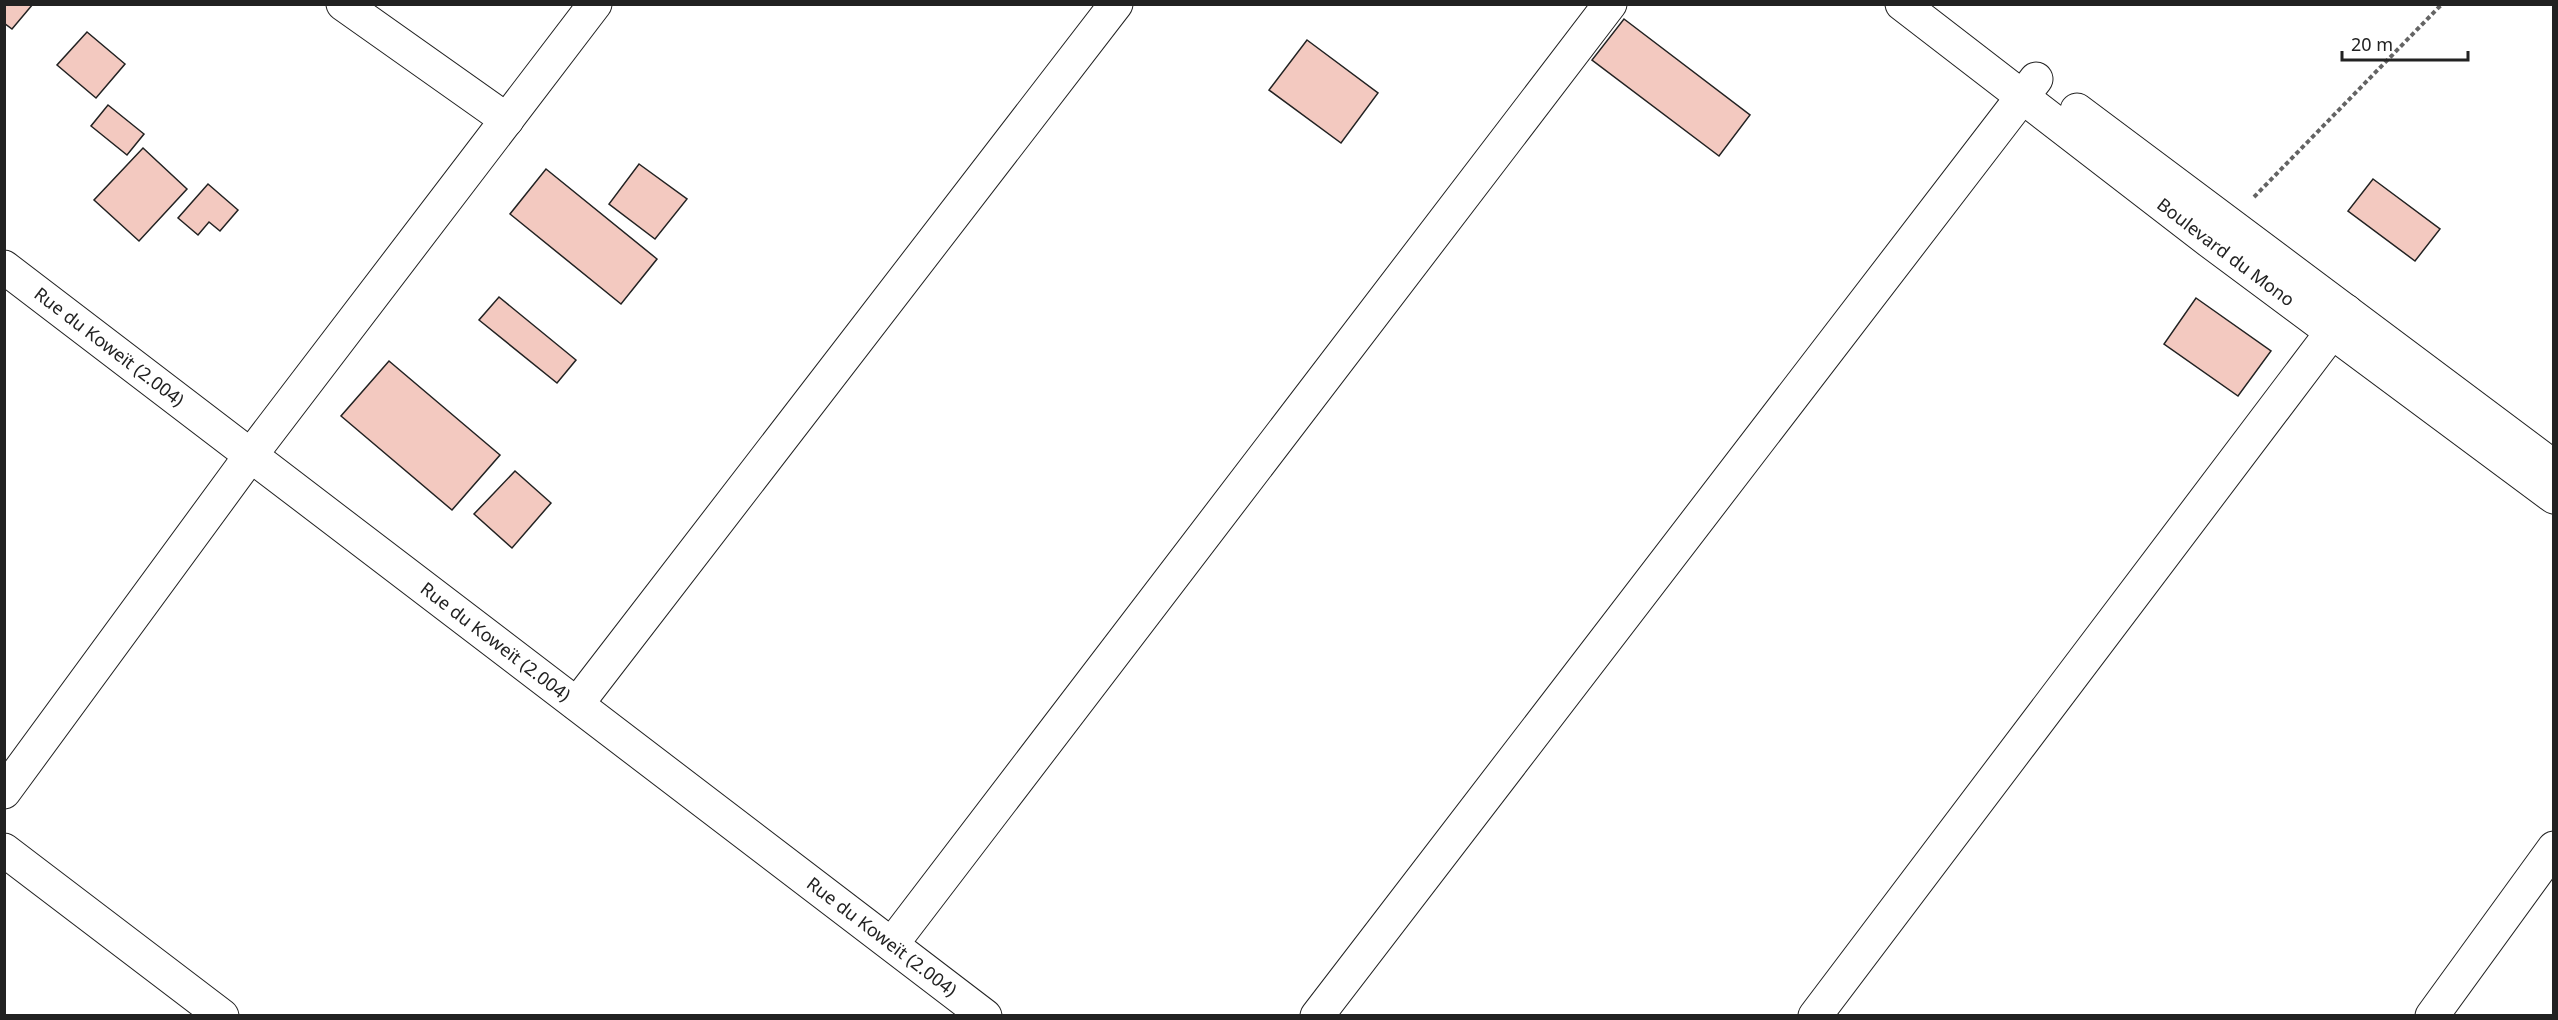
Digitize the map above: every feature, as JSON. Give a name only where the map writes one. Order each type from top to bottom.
[{"type":"street","points":[[343,4],[507,120]]},
{"type":"street","points":[[4,792],[251,456],[595,4]]},
{"type":"street","points":[[577,704],[1116,4]]},
{"type":"street","points":[[892,944],[1610,4]]},
{"type":"street","name":"Boulevard du Mono","points":[[1902,4],[2228,223],[2339,321],[2553,497]]},
{"type":"street","name":"Boulevard du Mono","points":[[1937,4],[2030,88],[2212,243],[2339,321],[2553,467]]},
{"type":"street","points":[[1317,1016],[2030,88]]},
{"type":"street","name":"Rue du Koweït (2.004)","points":[[4,267],[985,1016]]},
{"type":"street","points":[[1815,1016],[2339,321]]},
{"type":"street","points":[[2432,1016],[2553,848]]},
{"type":"street","points":[[4,850],[222,1016]]},
{"type":"path","points":[[2228,223],[2442,4]]},
{"type":"building","points":[[4,4],[33,4],[12,29],[4,23]]},
{"type":"building","points":[[1624,19],[1750,115],[1719,156],[1592,60]]},
{"type":"building","points":[[87,32],[125,64],[96,98],[57,65]]},
{"type":"building","points":[[1307,40],[1378,93],[1341,143],[1269,90]]},
{"type":"building","points":[[108,105],[144,134],[127,155],[91,126]]},
{"type":"building","points":[[143,148],[187,189],[139,241],[94,200]]},
{"type":"building","points":[[639,164],[687,199],[655,239],[609,204]]},
{"type":"building","points":[[546,169],[657,259],[621,304],[510,214]]},
{"type":"building","points":[[2373,179],[2440,229],[2415,261],[2348,211]]},
{"type":"building","points":[[208,184],[238,210],[220,231],[209,222],[198,235],[178,218]]},
{"type":"building","points":[[499,297],[576,360],[557,383],[479,320]]},
{"type":"building","points":[[2196,298],[2271,351],[2238,396],[2164,344]]},
{"type":"building","points":[[389,361],[500,455],[452,510],[341,416]]},
{"type":"building","points":[[515,471],[551,503],[512,548],[474,514]]}]
